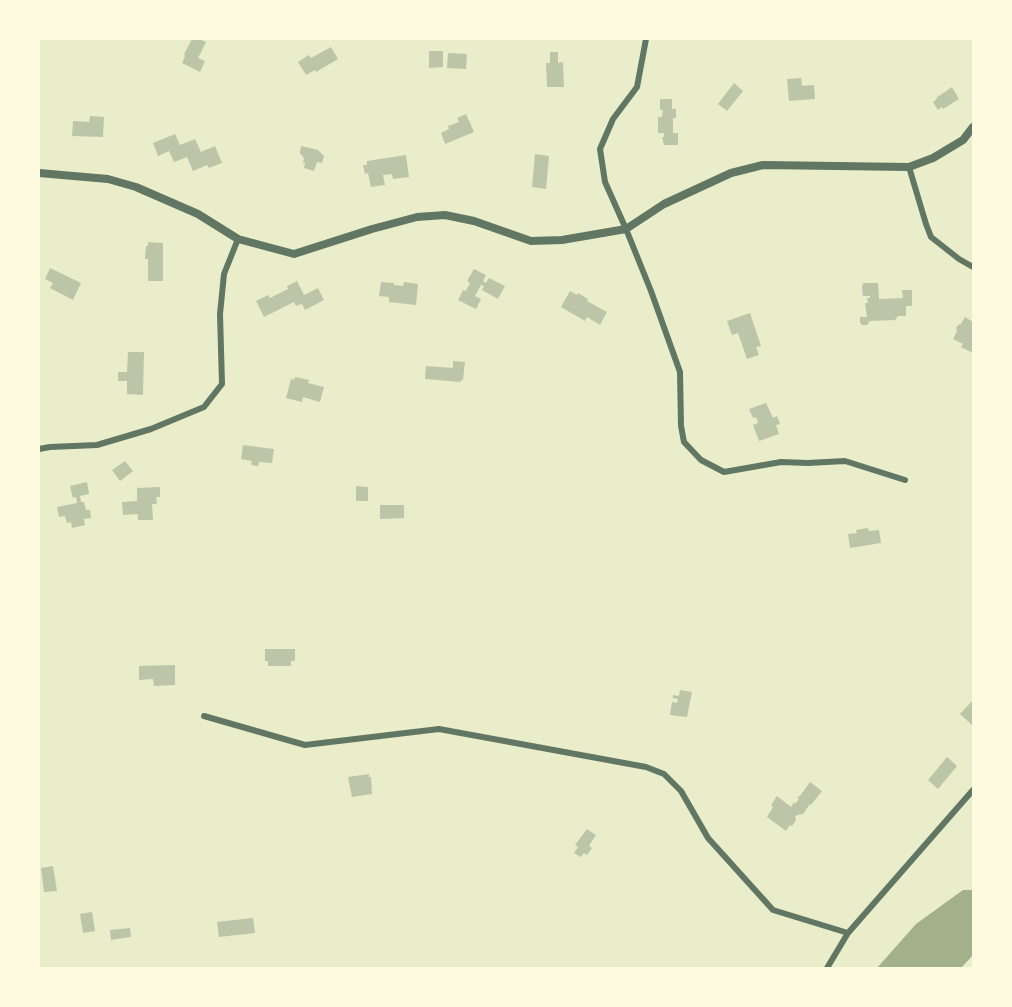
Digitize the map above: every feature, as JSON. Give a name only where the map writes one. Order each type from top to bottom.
[{"type":"street","points":[[646,39],[637,87],[613,119],[600,149],[605,182],[651,291],[680,372],[681,426],[684,442],[701,460],[724,471],[781,462],[845,461],[905,480]]},
{"type":"street","points":[[39,173],[108,178],[136,187],[198,214],[238,239],[294,254],[417,217],[445,215],[474,221],[531,241],[562,240],[626,229],[664,204],[730,173],[762,165],[909,167],[933,158],[963,140],[973,127]]},
{"type":"street","points":[[909,167],[931,237],[973,267]]},
{"type":"street","points":[[39,449],[97,445],[151,429],[204,407],[222,384],[220,314],[224,274],[238,239]]},
{"type":"street","points":[[204,716],[305,745],[439,729],[657,770],[681,791],[708,838],[773,910],[848,933]]},
{"type":"street","points":[[827,968],[848,933],[973,790]]},
{"type":"shaded area","points":[[963,890],[973,890],[973,955],[961,968],[877,968],[916,924]]},
{"type":"building","points":[[192,39],[206,42],[198,58],[205,61],[200,72],[182,63]]},
{"type":"building","points":[[331,47],[338,59],[306,75],[298,62],[309,55],[311,58]]},
{"type":"building","points":[[429,51],[443,51],[443,67],[429,68]]},
{"type":"building","points":[[550,52],[558,52],[558,63],[563,62],[564,87],[547,87],[546,63],[550,63]]},
{"type":"building","points":[[448,53],[467,54],[466,69],[447,68]]},
{"type":"building","points":[[801,78],[802,86],[814,85],[815,99],[789,101],[787,79]]},
{"type":"building","points":[[734,83],[743,91],[727,111],[718,104]]},
{"type":"building","points":[[952,87],[959,99],[938,110],[933,102]]},
{"type":"building","points":[[660,99],[672,99],[672,109],[676,109],[676,118],[673,118],[673,133],[678,133],[678,145],[664,145],[662,137],[664,133],[658,133],[658,117],[662,117],[663,110],[660,110]]},
{"type":"building","points":[[466,114],[474,132],[445,144],[441,133],[449,129],[448,126],[459,122],[457,118]]},
{"type":"building","points":[[90,116],[104,117],[103,137],[72,136],[73,121],[89,122]]},
{"type":"building","points":[[175,134],[180,145],[195,139],[201,152],[215,146],[222,163],[209,168],[207,165],[193,171],[187,157],[174,162],[169,151],[158,156],[153,143]]},
{"type":"building","points":[[301,146],[318,150],[324,156],[322,163],[317,162],[314,171],[304,168],[304,158],[300,153]]},
{"type":"building","points":[[535,154],[549,156],[546,189],[532,187]]},
{"type":"building","points":[[406,155],[409,177],[393,179],[392,174],[383,175],[385,185],[371,187],[368,173],[365,174],[363,165],[367,165],[367,161]]},
{"type":"building","points":[[148,242],[163,243],[163,281],[148,281],[148,259],[145,259]]},
{"type":"building","points":[[50,268],[81,283],[73,300],[50,288],[53,283],[45,279]]},
{"type":"building","points":[[474,269],[486,275],[483,281],[486,283],[489,278],[505,286],[498,299],[482,290],[484,286],[481,285],[475,296],[481,299],[476,309],[458,300],[463,290],[466,291],[470,283],[467,281]]},
{"type":"building","points":[[297,281],[304,295],[318,288],[324,300],[305,310],[302,304],[296,306],[294,302],[264,317],[256,301],[268,295],[270,298],[288,289],[287,286]]},
{"type":"building","points":[[381,282],[403,286],[404,282],[418,284],[416,305],[389,302],[389,297],[379,296]]},
{"type":"building","points":[[863,283],[878,283],[879,299],[903,298],[902,290],[912,290],[912,306],[906,306],[906,316],[898,316],[895,320],[870,321],[867,325],[862,325],[860,317],[867,317],[865,303],[868,303],[867,298],[870,298],[870,296],[863,296]]},
{"type":"building","points":[[570,291],[577,295],[578,293],[607,312],[600,325],[587,317],[585,321],[561,307]]},
{"type":"building","points":[[750,313],[761,346],[756,347],[759,355],[747,359],[738,333],[732,335],[727,321]]},
{"type":"building","points":[[965,317],[973,322],[973,353],[961,347],[963,344],[953,339],[956,328]]},
{"type":"building","points":[[128,352],[144,352],[143,395],[127,394],[127,381],[118,381],[118,372],[127,372]]},
{"type":"building","points":[[453,361],[465,362],[461,382],[425,379],[426,366],[453,368]]},
{"type":"building","points":[[295,377],[324,387],[320,402],[303,397],[302,402],[286,398],[291,379],[294,380]]},
{"type":"building","points":[[766,403],[773,418],[777,416],[780,424],[776,425],[779,434],[759,441],[753,425],[758,423],[749,409]]},
{"type":"building","points":[[243,445],[274,449],[272,463],[259,462],[258,466],[251,465],[252,461],[241,459]]},
{"type":"building","points":[[125,461],[133,471],[120,481],[112,470]]},
{"type":"building","points":[[87,482],[89,494],[80,496],[86,510],[90,510],[91,518],[84,519],[85,525],[72,528],[71,522],[67,523],[65,516],[59,517],[57,507],[77,503],[70,486]]},
{"type":"building","points":[[356,486],[368,487],[368,501],[356,501]]},
{"type":"building","points":[[160,487],[160,497],[156,497],[157,504],[152,504],[153,520],[138,520],[138,514],[123,515],[122,502],[137,501],[137,488]]},
{"type":"building","points":[[380,505],[404,505],[404,518],[380,519]]},
{"type":"building","points":[[868,528],[869,531],[879,530],[881,543],[850,548],[848,534]]},
{"type":"building","points":[[265,649],[295,649],[295,661],[291,661],[291,666],[268,666],[268,661],[265,661]]},
{"type":"building","points":[[175,665],[175,685],[154,686],[153,679],[139,680],[139,666]]},
{"type":"building","points":[[680,690],[692,692],[687,717],[670,715],[672,702],[677,703],[678,699],[673,698],[673,695],[679,696]]},
{"type":"building","points":[[973,700],[973,723],[972,725],[960,714]]},
{"type":"building","points":[[947,757],[957,766],[938,789],[928,780]]},
{"type":"building","points":[[369,774],[372,794],[352,797],[348,777]]},
{"type":"building","points":[[810,782],[822,791],[803,814],[795,817],[796,820],[786,831],[767,817],[777,796],[791,807]]},
{"type":"building","points":[[587,829],[596,835],[589,846],[592,848],[587,855],[584,853],[581,857],[574,853],[578,847],[575,845]]},
{"type":"building","points":[[53,866],[57,891],[44,892],[41,868]]},
{"type":"building","points":[[92,912],[95,931],[83,933],[80,914]]},
{"type":"building","points":[[253,918],[255,933],[219,937],[217,922]]},
{"type":"building","points":[[130,928],[131,937],[111,940],[110,930]]}]
